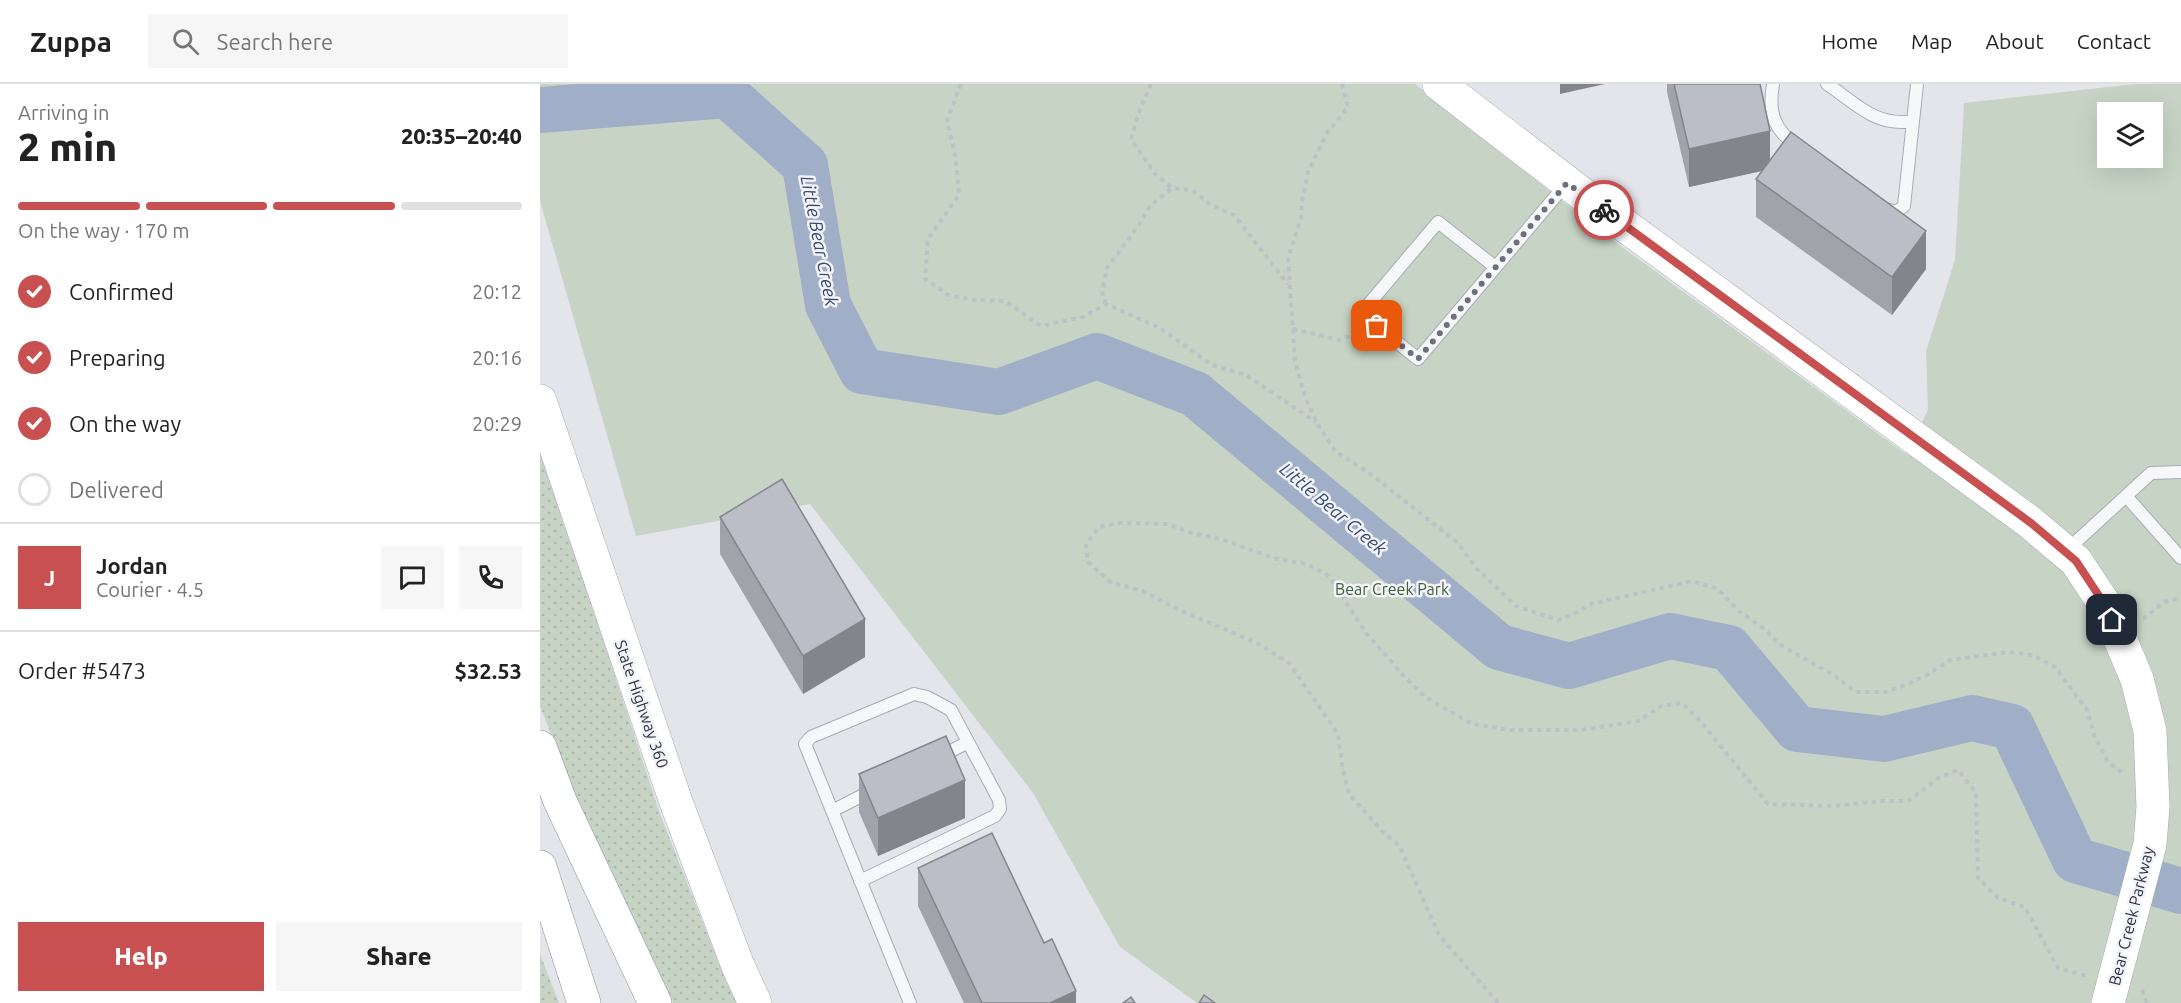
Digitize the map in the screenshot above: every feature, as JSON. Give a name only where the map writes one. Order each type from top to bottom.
[{"type":"main road","name":"Bear Creek Parkway","points":[[1439,84],[1567,183],[2031,523],[2076,561],[2101,599],[2138,679],[2150,731],[2153,807],[2150,844],[2114,984]]},
{"type":"main road","name":"State Highway 360","points":[[540,401],[676,802],[754,1003]]},
{"type":"main road","points":[[540,747],[560,801],[655,1003]]},
{"type":"main road","points":[[540,867],[584,1003]]},
{"type":"lane","points":[[1773,84],[1770,99],[1776,124],[1788,140],[1805,152]]},
{"type":"lane","points":[[1827,84],[1875,118],[1896,123],[1913,121]]},
{"type":"lane","points":[[1877,203],[1886,210],[1896,212],[1904,206],[1917,84]]},
{"type":"lane","points":[[1494,266],[1438,222],[1368,305],[1377,326],[1418,359],[1494,266],[1567,183]]},
{"type":"lane","points":[[2065,551],[2151,473],[2181,472]]},
{"type":"lane","points":[[2126,496],[2181,558]]},
{"type":"lane","points":[[861,881],[995,816],[1000,808],[999,800],[951,710],[927,697],[914,694],[811,737],[805,744],[910,1003]]},
{"type":"lane","points":[[926,763],[968,742]]},
{"type":"lane","points":[[832,811],[884,784]]},
{"type":"path","points":[[961,84],[947,121],[955,154],[959,195],[928,239],[925,279],[948,295],[975,300],[1005,301],[1041,326],[1083,317],[1106,304]]},
{"type":"path","points":[[1151,84],[1131,139],[1155,174],[1172,188],[1192,190],[1211,205],[1234,215],[1289,285]]},
{"type":"path","points":[[1342,84],[1348,107],[1327,133],[1308,172],[1301,218],[1288,258],[1295,361],[1305,397],[1317,423],[1335,452],[1377,479],[1458,543],[1476,568],[1516,606],[1557,620],[1574,614],[1591,604],[1692,580],[1718,589],[1739,611],[1763,628],[1779,644],[1835,676],[1856,692],[1886,692],[1927,675],[1950,660],[2009,652],[2033,655],[2055,667],[2087,710],[2095,737],[2108,762],[2124,775]]},
{"type":"path","points":[[1172,188],[1150,206],[1107,268],[1102,292],[1106,304],[1160,328],[1212,365],[1246,375],[1317,423]]},
{"type":"path","points":[[1293,328],[1339,340],[1377,326]]},
{"type":"path","points":[[1498,1003],[1439,935],[1400,847],[1383,832],[1349,794],[1338,734],[1289,663],[1257,643],[1177,609],[1143,591],[1110,582],[1088,562],[1086,545],[1099,526],[1119,523],[1168,524],[1277,559],[1307,564],[1329,576],[1366,633],[1425,697],[1472,724],[1509,730],[1581,729],[1638,721],[1661,706],[1682,703],[1701,722],[1768,804],[1832,806],[1908,801],[1940,777],[1958,770],[1976,793],[1978,878],[1998,898],[2025,907],[2058,968],[2114,984]]},
{"type":"path","points":[[2117,631],[2140,621],[2164,602],[2181,598]]},
{"type":"green space","name":"Bear Creek Park","points":[[540,84],[1415,84],[1596,228],[1906,454],[1928,410],[1926,351],[1955,260],[1964,103],[2135,84],[2181,84],[2181,1003],[1197,1003],[1120,947],[1033,793],[810,504],[636,536],[540,201]]},
{"type":"green space","points":[[540,446],[660,814],[718,961],[738,1003],[673,1003],[579,804],[540,706]]},
{"type":"green space","points":[[540,954],[559,1003],[540,1003]]},
{"type":"building","points":[[1674,84],[1760,84],[1770,131],[1689,149]]},
{"type":"building","points":[[1791,132],[1926,231],[1892,277],[1756,179]]},
{"type":"building","points":[[782,479],[865,619],[803,656],[720,517]]},
{"type":"building","points":[[946,736],[965,780],[878,818],[859,774]]},
{"type":"building","points":[[992,833],[1044,943],[1052,939],[1076,991],[1050,1003],[982,1003],[918,868]]},
{"type":"building","points":[[1204,995],[1215,1003],[1199,1003]]},
{"type":"building","points":[[1131,997],[1135,1003],[1123,1003]]},
{"type":"waterway","name":"Little Bear Creek","points":[[540,110],[727,95],[805,165],[828,305],[862,371],[999,392],[1097,356],[1195,394],[1499,647],[1569,666],[1670,636],[1729,648],[1797,729],[1884,739],[1972,718],[2012,727],[2075,860],[2181,891]]},
{"type":"way so far","points":[[1377,326],[1418,359],[1494,266],[1567,183],[1604,210]]},
{"type":"route","points":[[1604,210],[2031,523],[2076,561],[2107,608],[2112,620]]}]
